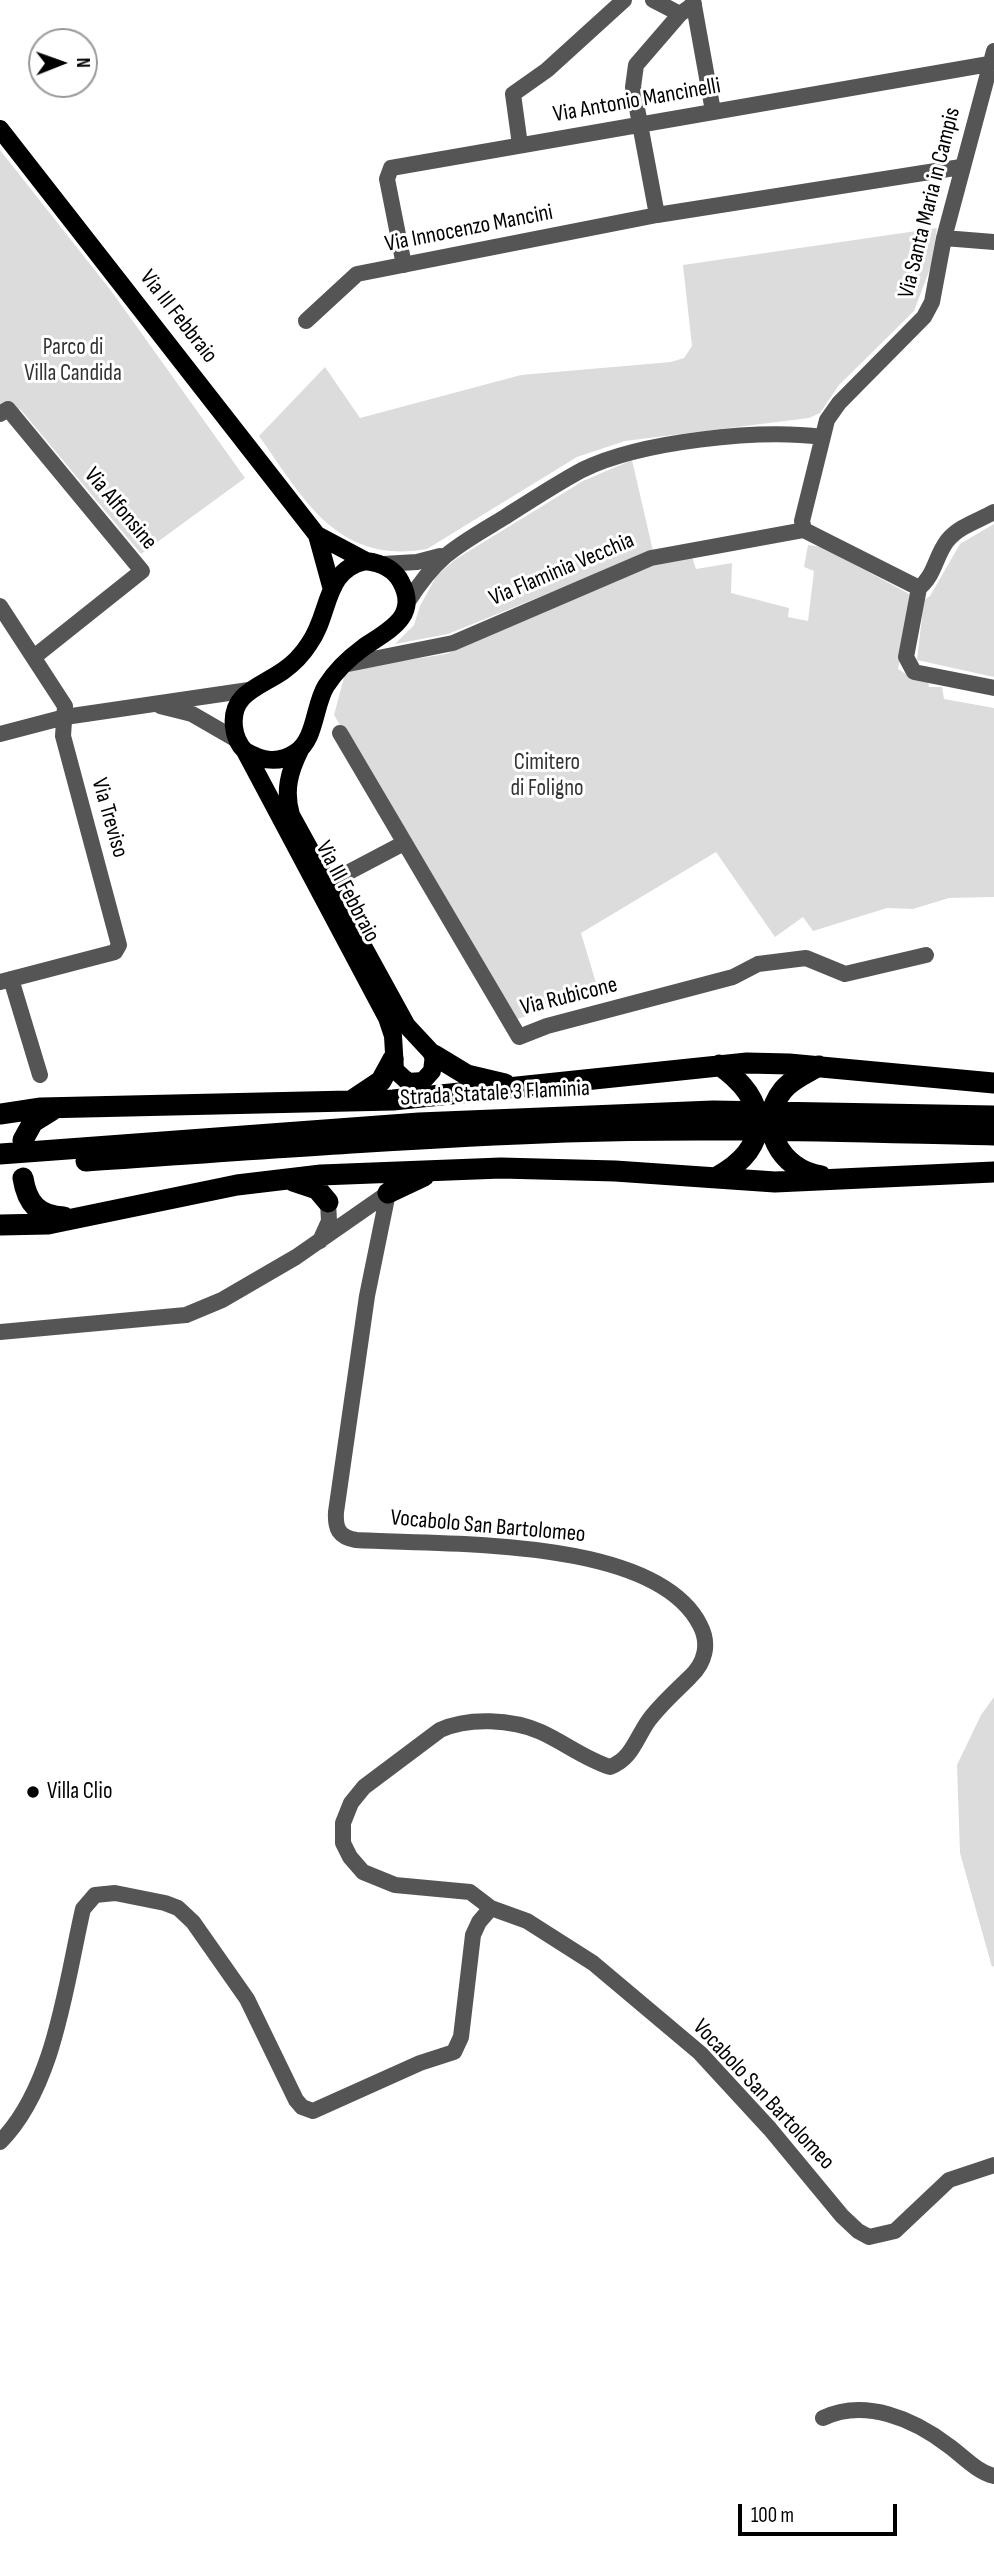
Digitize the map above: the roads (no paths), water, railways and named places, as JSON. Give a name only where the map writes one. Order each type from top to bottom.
[{"type":"highway","points":[[434,1055],[481,1080],[531,1086]]},
{"type":"highway","points":[[348,1101],[375,1087],[386,1074],[393,1059]]},
{"type":"highway","points":[[717,1177],[742,1160],[755,1142],[758,1125],[752,1098],[739,1080],[719,1065]]},
{"type":"highway","points":[[0,1114],[56,1108],[348,1101],[531,1086],[719,1065],[819,1066],[994,1083]]},
{"type":"highway","points":[[819,1066],[791,1083],[776,1101],[772,1122],[775,1142],[784,1158],[809,1174],[829,1177]]},
{"type":"highway","points":[[23,1140],[33,1122],[56,1108]]},
{"type":"highway","name":"Strada Statale 3 Flaminia","points":[[0,1154],[419,1124],[713,1111],[994,1116]]},
{"type":"highway","name":"Strada Statale 3 Flaminia","points":[[0,1167],[422,1138],[568,1132],[714,1130],[994,1135]]},
{"type":"highway","points":[[388,1193],[409,1181],[444,1170]]},
{"type":"highway","points":[[0,1225],[41,1225],[273,1180],[444,1170],[602,1170],[775,1182],[829,1177],[972,1175],[994,1172]]},
{"type":"highway","points":[[972,1175],[994,1179]]},
{"type":"highway","points":[[23,1178],[29,1199],[40,1212],[78,1218]]},
{"type":"highway","points":[[273,1180],[313,1186],[328,1202]]},
{"type":"main road","name":"Via III Febbraio","points":[[0,129],[317,535]]},
{"type":"main road","points":[[317,535],[375,563],[402,584],[407,603],[397,626],[343,665],[321,695],[307,738],[289,776],[289,808],[409,1028],[434,1055],[431,1073],[418,1082],[408,1082],[399,1076],[393,1059]]},
{"type":"main road","points":[[300,750],[286,758],[270,761],[241,746],[236,710],[249,690],[290,666],[307,647],[323,616],[331,586],[327,561],[317,535]]},
{"type":"main road","points":[[331,586],[348,567],[375,563]]},
{"type":"main road","name":"Via III Febbraio","points":[[241,746],[390,1023],[393,1059]]},
{"type":"street","points":[[520,145],[513,94],[547,70],[624,0]]},
{"type":"street","points":[[653,0],[680,14]]},
{"type":"street","points":[[657,215],[633,86],[636,65],[693,2]]},
{"type":"street","points":[[693,2],[713,111]]},
{"type":"street","name":"Via Antonio Mancinelli","points":[[404,265],[387,179],[391,168],[713,111],[991,57]]},
{"type":"street","name":"Via Santa Maria in Campis","points":[[804,530],[802,520],[827,420],[839,403],[924,317],[932,302],[944,237],[991,57]]},
{"type":"street","name":"Via Innocenzo Mancini","points":[[306,321],[357,274],[657,215],[961,167]]},
{"type":"street","points":[[944,237],[994,242]]},
{"type":"street","name":"Via Alfonsine","points":[[0,414],[8,409],[142,571],[34,657]]},
{"type":"street","points":[[792,433],[827,420]]},
{"type":"street","points":[[375,563],[417,562],[442,555],[583,470],[627,453],[680,443],[792,433],[822,437]]},
{"type":"street","points":[[994,512],[964,526],[947,542],[929,580],[919,588],[906,657],[914,672],[994,688]]},
{"type":"street","points":[[804,530],[919,588]]},
{"type":"street","name":"Via Flaminia Vecchia","points":[[343,665],[453,643],[651,558],[804,530]]},
{"type":"street","points":[[407,603],[442,555]]},
{"type":"street","name":"Via Treviso","points":[[3,617],[34,657],[65,706],[63,736],[119,944],[115,952],[5,981],[40,1075]]},
{"type":"street","points":[[0,733],[65,718],[249,690]]},
{"type":"street","points":[[151,704],[192,714],[241,746]]},
{"type":"street","name":"Via Rubicone","points":[[340,733],[519,1037],[547,1026],[733,977],[758,964],[806,958],[845,974],[926,955]]},
{"type":"street","points":[[330,882],[404,843]]},
{"type":"street","points":[[0,1332],[186,1315],[222,1300],[319,1243],[388,1193]]},
{"type":"street","name":"Vocabolo San Bartolomeo","points":[[388,1193],[367,1296],[336,1512],[337,1530],[342,1536],[356,1540],[558,1551],[584,1556],[650,1577],[682,1600],[704,1633],[705,1648],[696,1671],[663,1704],[627,1758],[619,1764],[610,1768],[599,1764],[539,1731],[474,1721],[455,1723],[440,1730],[357,1794],[345,1816],[342,1833],[346,1850],[360,1869],[374,1878],[394,1885],[463,1890],[491,1908],[527,1921],[593,1963],[700,2053],[858,2231],[869,2237],[895,2231],[949,2180],[994,2165]]},
{"type":"street","points":[[319,1243],[328,1226],[328,1202],[345,1211],[365,1209]]},
{"type":"street","points":[[0,2142],[15,2127],[52,2045],[83,1909],[94,1895],[122,1894],[168,1904],[183,1912],[208,1941],[247,1999],[296,2100],[302,2107],[313,2111],[420,2063],[454,2052],[461,2037],[473,1935],[479,1922],[491,1908]]},
{"type":"street","points":[[823,2418],[837,2411],[887,2412],[947,2443],[985,2474],[994,2476]]},
{"type":"place","name":"Villa Clio","points":[[33,1792]]},
{"type":"park label","name":"Parco di Villa Candida","points":[[73,361]]},
{"type":"park label","name":"Cimitero di Foligno","points":[[547,776]]}]
